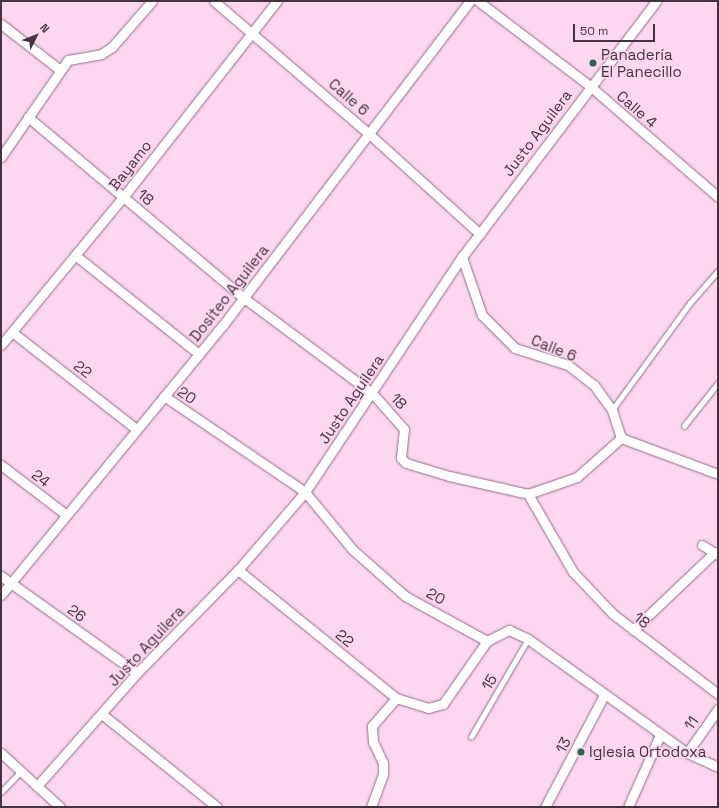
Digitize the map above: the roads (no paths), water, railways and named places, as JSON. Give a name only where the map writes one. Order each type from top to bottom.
[{"type":"street","points":[[1,157],[60,70],[74,58],[101,54],[112,47],[152,1]]},
{"type":"street","name":"Calle 6","points":[[214,1],[367,132],[480,234]]},
{"type":"street","name":"Bayamo","points":[[1,345],[124,196],[251,32],[277,1]]},
{"type":"street","name":"Dositeo Aguilera","points":[[1,595],[65,514],[244,298],[367,132],[470,1]]},
{"type":"street","name":"Calle 4","points":[[478,1],[590,86],[718,197]]},
{"type":"street","name":"Justo Aguilera","points":[[37,786],[103,715],[137,673],[238,570],[304,492],[462,257],[590,86],[656,1]]},
{"type":"street","points":[[1,24],[60,70]]},
{"type":"street","name":"18","points":[[28,117],[244,298],[372,393],[404,429],[401,458],[406,463],[449,476],[528,494],[573,572],[612,614],[718,694]]},
{"type":"street","points":[[74,255],[199,354]]},
{"type":"street","name":"Calle 6","points":[[462,257],[482,315],[515,348],[568,365],[594,385],[612,410],[621,438]]},
{"type":"street","name":"22","points":[[12,332],[136,429]]},
{"type":"street","name":"20","points":[[164,396],[304,492],[354,550],[405,596],[487,641]]},
{"type":"street","points":[[528,494],[577,477],[621,438],[718,474]]},
{"type":"street","name":"24","points":[[1,465],[65,514]]},
{"type":"street","points":[[633,630],[717,554],[702,545]]},
{"type":"street","name":"22","points":[[238,570],[396,698],[428,708],[443,704],[487,641]]},
{"type":"street","name":"26","points":[[1,576],[137,673]]},
{"type":"street","points":[[487,641],[509,630],[528,639],[660,736],[687,753],[718,767]]},
{"type":"street","name":"13","points":[[545,807],[604,695]]},
{"type":"street","points":[[371,807],[383,774],[383,763],[373,742],[372,726],[396,698]]},
{"type":"street","name":"11","points":[[687,753],[718,708]]},
{"type":"street","points":[[103,715],[218,807]]},
{"type":"street","points":[[628,807],[660,736]]},
{"type":"street","points":[[1,753],[60,807]]},
{"type":"lane","points":[[612,410],[690,303],[718,271]]},
{"type":"lane","points":[[684,426],[718,383]]},
{"type":"lane","name":"15","points":[[471,737],[528,639]]},
{"type":"lane","points":[[1,792],[21,772]]},
{"type":"place","name":"Panadería El Panecillo","points":[[593,63]]},
{"type":"place","name":"Iglesia Ortodoxa","points":[[581,752]]}]
